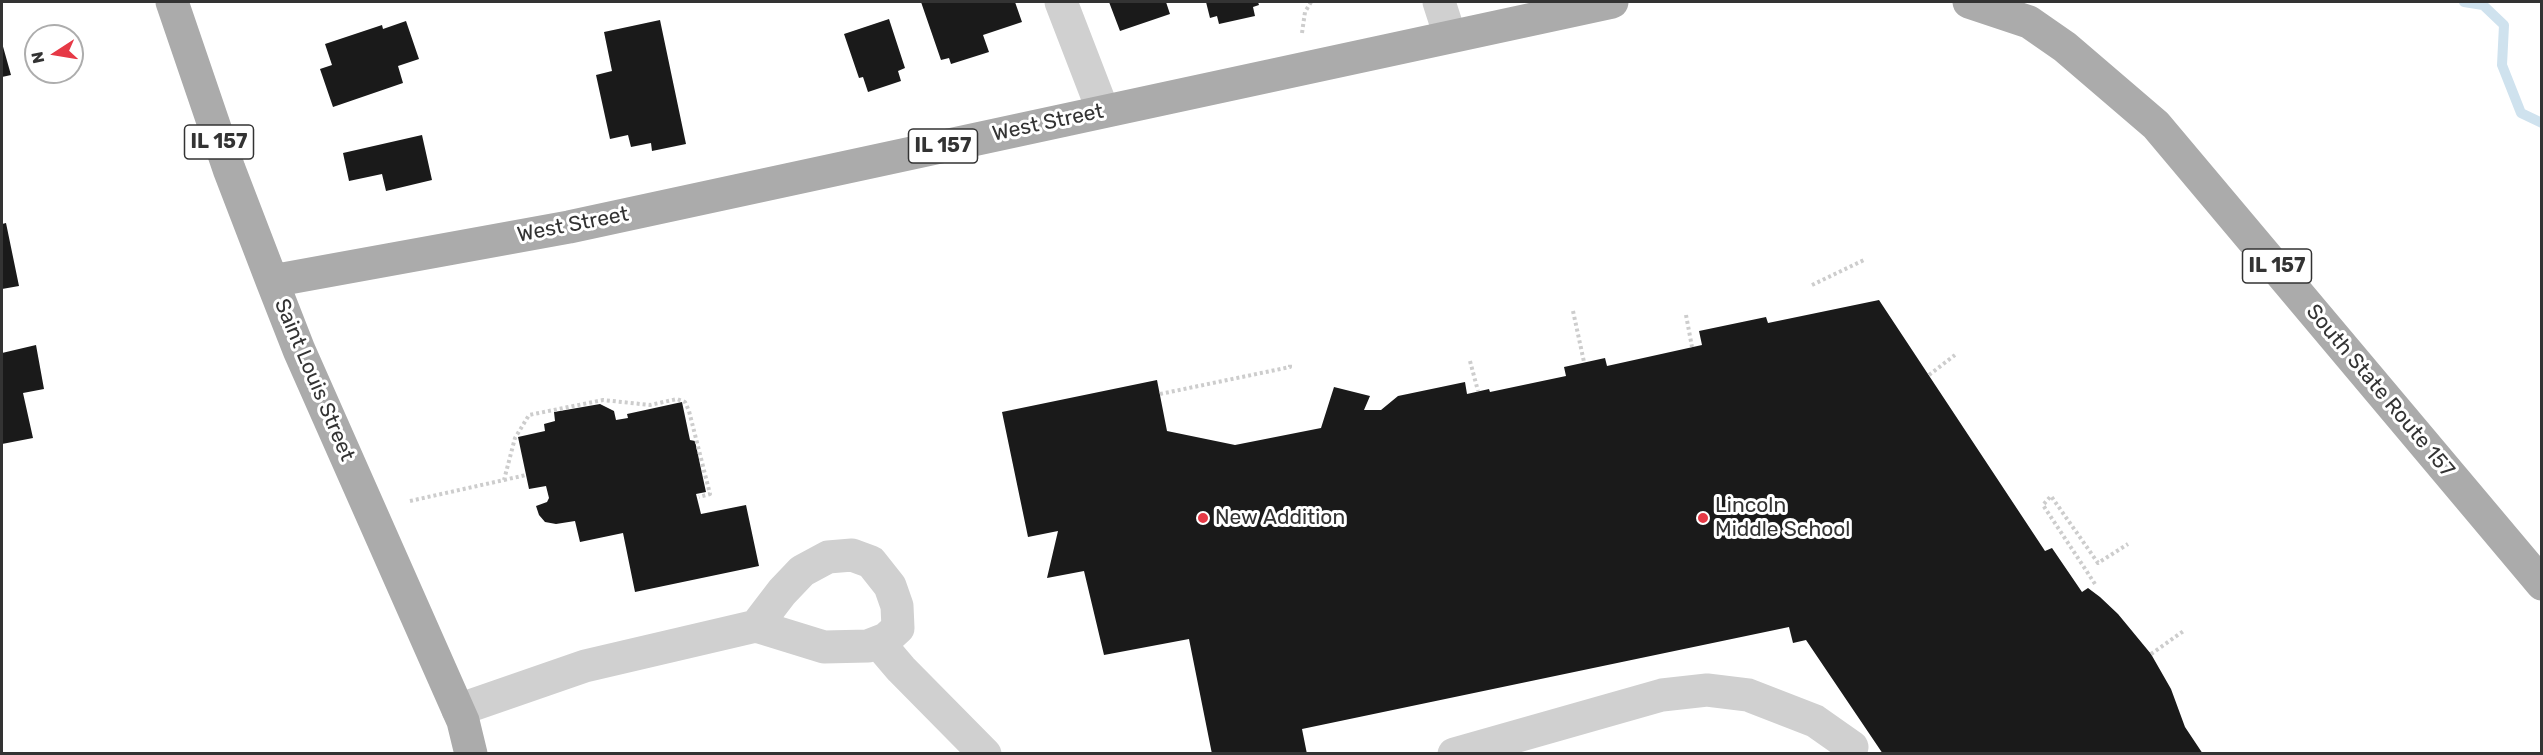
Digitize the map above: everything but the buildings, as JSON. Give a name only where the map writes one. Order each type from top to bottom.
[{"type":"main road","name":"Saint Louis Street","points":[[171,2],[229,170],[299,350],[458,710],[471,753]]},
{"type":"main road","name":"West Street","points":[[272,281],[570,227],[1612,2]]},
{"type":"main road","name":"South State Route 157","points":[[1969,2],[2029,22],[2065,47],[2156,125],[2541,584]]},
{"type":"lane","points":[[1062,2],[1103,111]]},
{"type":"lane","points":[[1439,2],[1450,36]]},
{"type":"lane","points":[[458,710],[585,666],[756,626],[824,647],[861,647],[886,639],[898,628],[897,606],[890,586],[871,562],[852,555],[828,557],[802,572],[782,592],[756,626]]},
{"type":"lane","points":[[878,642],[901,669],[985,753]]},
{"type":"lane","points":[[1454,753],[1662,695],[1707,690],[1748,694],[1815,721],[1852,747]]},
{"type":"path","points":[[1302,40],[1305,12],[1311,2]]},
{"type":"path","points":[[1812,285],[1864,260]]},
{"type":"path","points":[[1574,311],[1584,363]]},
{"type":"path","points":[[1686,315],[1692,347]]},
{"type":"path","points":[[1929,375],[1954,355]]},
{"type":"path","points":[[1470,361],[1478,392]]},
{"type":"path","points":[[1160,394],[1290,367],[1290,362]]},
{"type":"path","points":[[504,480],[515,438],[529,415],[603,400],[650,405],[677,399],[685,402],[689,411],[710,494],[699,497]]},
{"type":"path","points":[[410,501],[526,475]]},
{"type":"path","points":[[2095,584],[2043,505],[2052,496],[2098,563],[2128,544]]},
{"type":"path","points":[[2151,654],[2185,630]]},
{"type":"waterway","points":[[2464,2],[2483,5],[2504,25],[2502,65],[2521,113],[2542,123]]},
{"type":"place","name":"New Addition","points":[[1203,518]]},
{"type":"place","name":"Lincoln Middle School","points":[[1703,518]]}]
